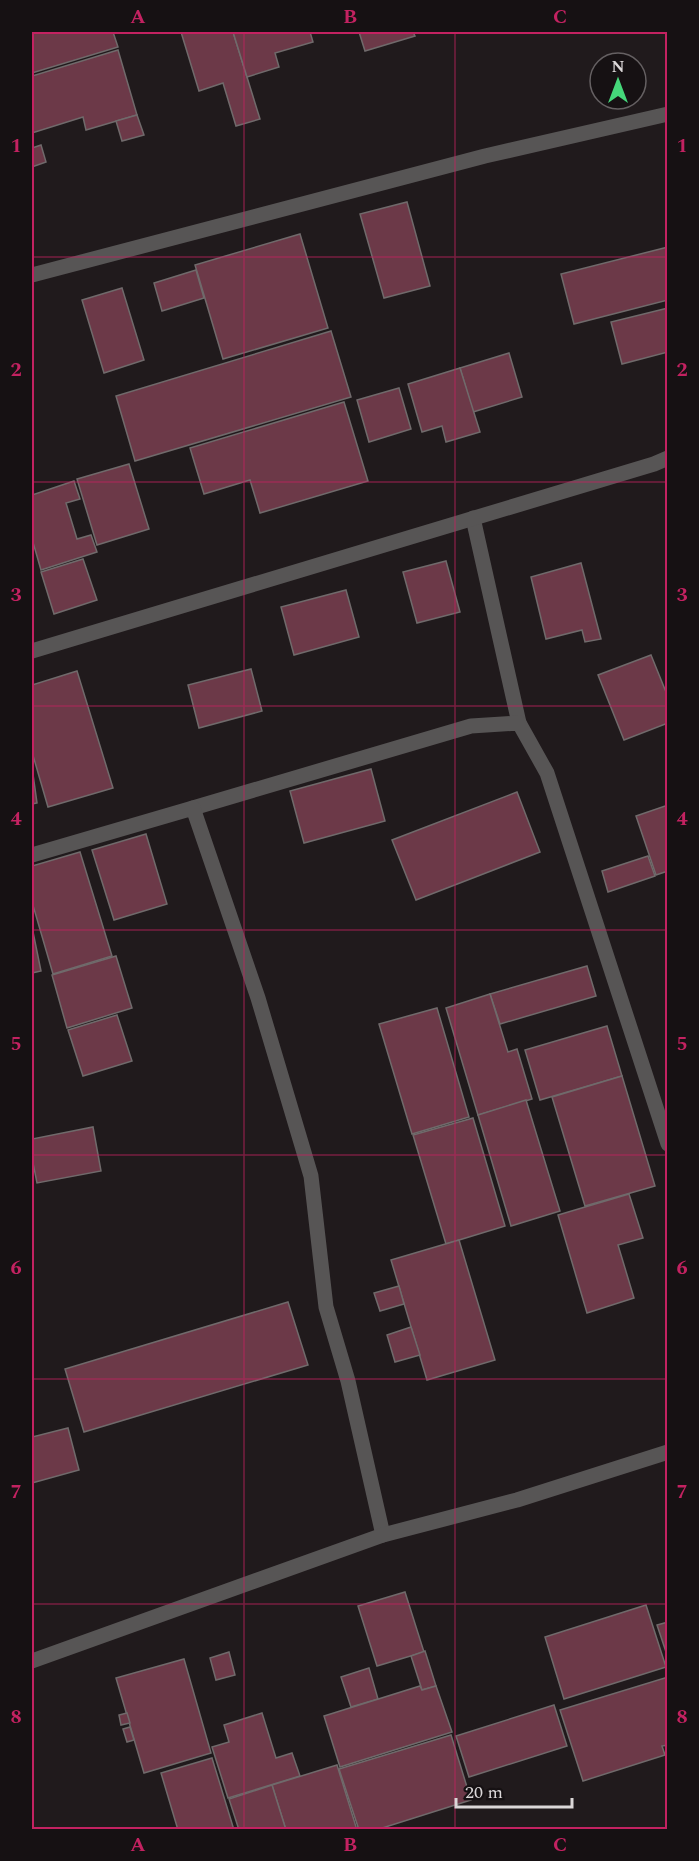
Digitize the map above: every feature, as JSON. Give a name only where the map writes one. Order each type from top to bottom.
[{"type":"street","points":[[32,275],[485,156],[668,114]]},
{"type":"street","points":[[32,651],[668,458]]},
{"type":"street","points":[[473,518],[519,723],[547,773],[668,1144]]},
{"type":"street","points":[[32,855],[471,726],[519,723]]},
{"type":"street","points":[[193,808],[258,998],[311,1176],[326,1307],[348,1381],[383,1536]]},
{"type":"street","points":[[32,1661],[383,1536],[516,1500],[668,1452]]},
{"type":"building","points":[[32,32],[113,32],[118,47],[32,73]]},
{"type":"building","points":[[181,32],[233,32],[260,119],[236,126],[223,83],[199,91]]},
{"type":"building","points":[[233,32],[310,32],[313,42],[275,53],[279,67],[247,77]]},
{"type":"building","points":[[359,32],[413,32],[415,36],[365,51]]},
{"type":"building","points":[[118,50],[137,115],[86,130],[83,117],[32,133],[32,76]]},
{"type":"building","points":[[137,115],[144,135],[122,141],[116,121]]},
{"type":"building","points":[[41,145],[46,162],[32,167],[32,148]]},
{"type":"building","points":[[407,202],[430,286],[384,298],[360,214]]},
{"type":"building","points":[[300,234],[328,328],[223,359],[195,265]]},
{"type":"building","points":[[668,247],[668,300],[574,324],[561,274]]},
{"type":"building","points":[[196,270],[204,298],[162,311],[154,283]]},
{"type":"building","points":[[122,288],[144,360],[104,373],[82,300]]},
{"type":"building","points":[[668,308],[668,352],[622,364],[611,322]]},
{"type":"building","points":[[331,331],[351,397],[135,461],[116,396]]},
{"type":"building","points":[[509,353],[522,397],[473,412],[460,368]]},
{"type":"building","points":[[460,368],[480,432],[446,442],[442,426],[422,432],[408,384]]},
{"type":"building","points":[[399,388],[411,429],[369,442],[357,400]]},
{"type":"building","points":[[344,402],[368,481],[260,513],[250,480],[204,494],[190,448]]},
{"type":"building","points":[[129,464],[149,529],[97,545],[77,479]]},
{"type":"building","points":[[74,481],[80,499],[66,503],[77,539],[91,535],[97,552],[41,570],[32,539],[32,495]]},
{"type":"building","points":[[83,559],[97,600],[54,614],[41,572]]},
{"type":"building","points":[[446,561],[460,612],[417,623],[403,572]]},
{"type":"building","points":[[581,563],[601,639],[585,642],[582,630],[546,639],[531,577]]},
{"type":"building","points":[[346,590],[359,637],[294,655],[281,607]]},
{"type":"building","points":[[651,655],[668,697],[668,723],[624,740],[598,675]]},
{"type":"building","points":[[251,669],[262,711],[199,728],[188,685]]},
{"type":"building","points":[[77,671],[113,788],[48,807],[32,752],[32,685]]},
{"type":"building","points":[[32,767],[37,803],[32,804]]},
{"type":"building","points":[[371,769],[385,821],[304,843],[290,791]]},
{"type":"building","points":[[517,792],[540,852],[416,900],[392,840]]},
{"type":"building","points":[[668,805],[668,871],[656,875],[636,816]]},
{"type":"building","points":[[146,834],[167,904],[114,920],[92,850]]},
{"type":"building","points":[[80,852],[112,956],[53,974],[32,902],[32,866]]},
{"type":"building","points":[[648,856],[655,876],[608,892],[602,871]]},
{"type":"building","points":[[32,927],[41,971],[32,973]]},
{"type":"building","points":[[116,956],[132,1008],[67,1028],[52,975]]},
{"type":"building","points":[[587,966],[596,996],[500,1024],[490,994]]},
{"type":"building","points":[[490,994],[508,1052],[517,1049],[532,1099],[478,1115],[446,1008]]},
{"type":"building","points":[[437,1008],[469,1117],[412,1134],[379,1024]]},
{"type":"building","points":[[117,1015],[132,1061],[83,1076],[68,1030]]},
{"type":"building","points":[[607,1026],[622,1076],[540,1100],[525,1050]]},
{"type":"building","points":[[622,1076],[655,1186],[585,1206],[552,1097]]},
{"type":"building","points":[[526,1100],[560,1211],[511,1226],[478,1115]]},
{"type":"building","points":[[473,1118],[505,1226],[446,1244],[413,1135]]},
{"type":"building","points":[[93,1127],[101,1171],[37,1183],[32,1158],[32,1139]]},
{"type":"building","points":[[629,1194],[643,1238],[618,1245],[634,1298],[587,1313],[558,1215]]},
{"type":"building","points":[[459,1240],[495,1360],[427,1380],[391,1260]]},
{"type":"building","points":[[399,1286],[404,1304],[380,1311],[374,1293]]},
{"type":"building","points":[[288,1302],[308,1365],[84,1432],[65,1369]]},
{"type":"building","points":[[411,1327],[420,1355],[395,1362],[387,1335]]},
{"type":"building","points":[[68,1428],[79,1470],[32,1483],[32,1437]]},
{"type":"building","points":[[405,1592],[424,1652],[377,1666],[358,1606]]},
{"type":"building","points":[[646,1605],[666,1667],[564,1699],[545,1637]]},
{"type":"building","points":[[668,1622],[668,1658],[657,1625]]},
{"type":"building","points":[[425,1651],[436,1686],[422,1690],[411,1656]]},
{"type":"building","points":[[229,1652],[235,1675],[216,1680],[210,1658]]},
{"type":"building","points":[[184,1659],[211,1753],[144,1773],[116,1678]]},
{"type":"building","points":[[369,1668],[378,1699],[351,1707],[341,1677]]},
{"type":"building","points":[[668,1677],[668,1745],[662,1746],[665,1755],[583,1781],[560,1710]]},
{"type":"building","points":[[420,1686],[422,1690],[436,1686],[452,1732],[340,1767],[324,1716]]},
{"type":"building","points":[[554,1705],[567,1746],[469,1777],[456,1736]]},
{"type":"building","points":[[127,1713],[130,1723],[121,1725],[119,1715]]},
{"type":"building","points":[[262,1713],[276,1758],[292,1753],[300,1776],[228,1798],[212,1747],[229,1742],[224,1725]]},
{"type":"building","points":[[130,1727],[134,1740],[127,1742],[123,1729]]},
{"type":"building","points":[[451,1735],[471,1800],[376,1830],[359,1830],[339,1769]]},
{"type":"building","points":[[212,1758],[234,1830],[178,1830],[161,1773]]},
{"type":"building","points":[[337,1765],[357,1830],[286,1830],[272,1785]]},
{"type":"building","points":[[272,1785],[286,1830],[239,1830],[229,1799]]}]
